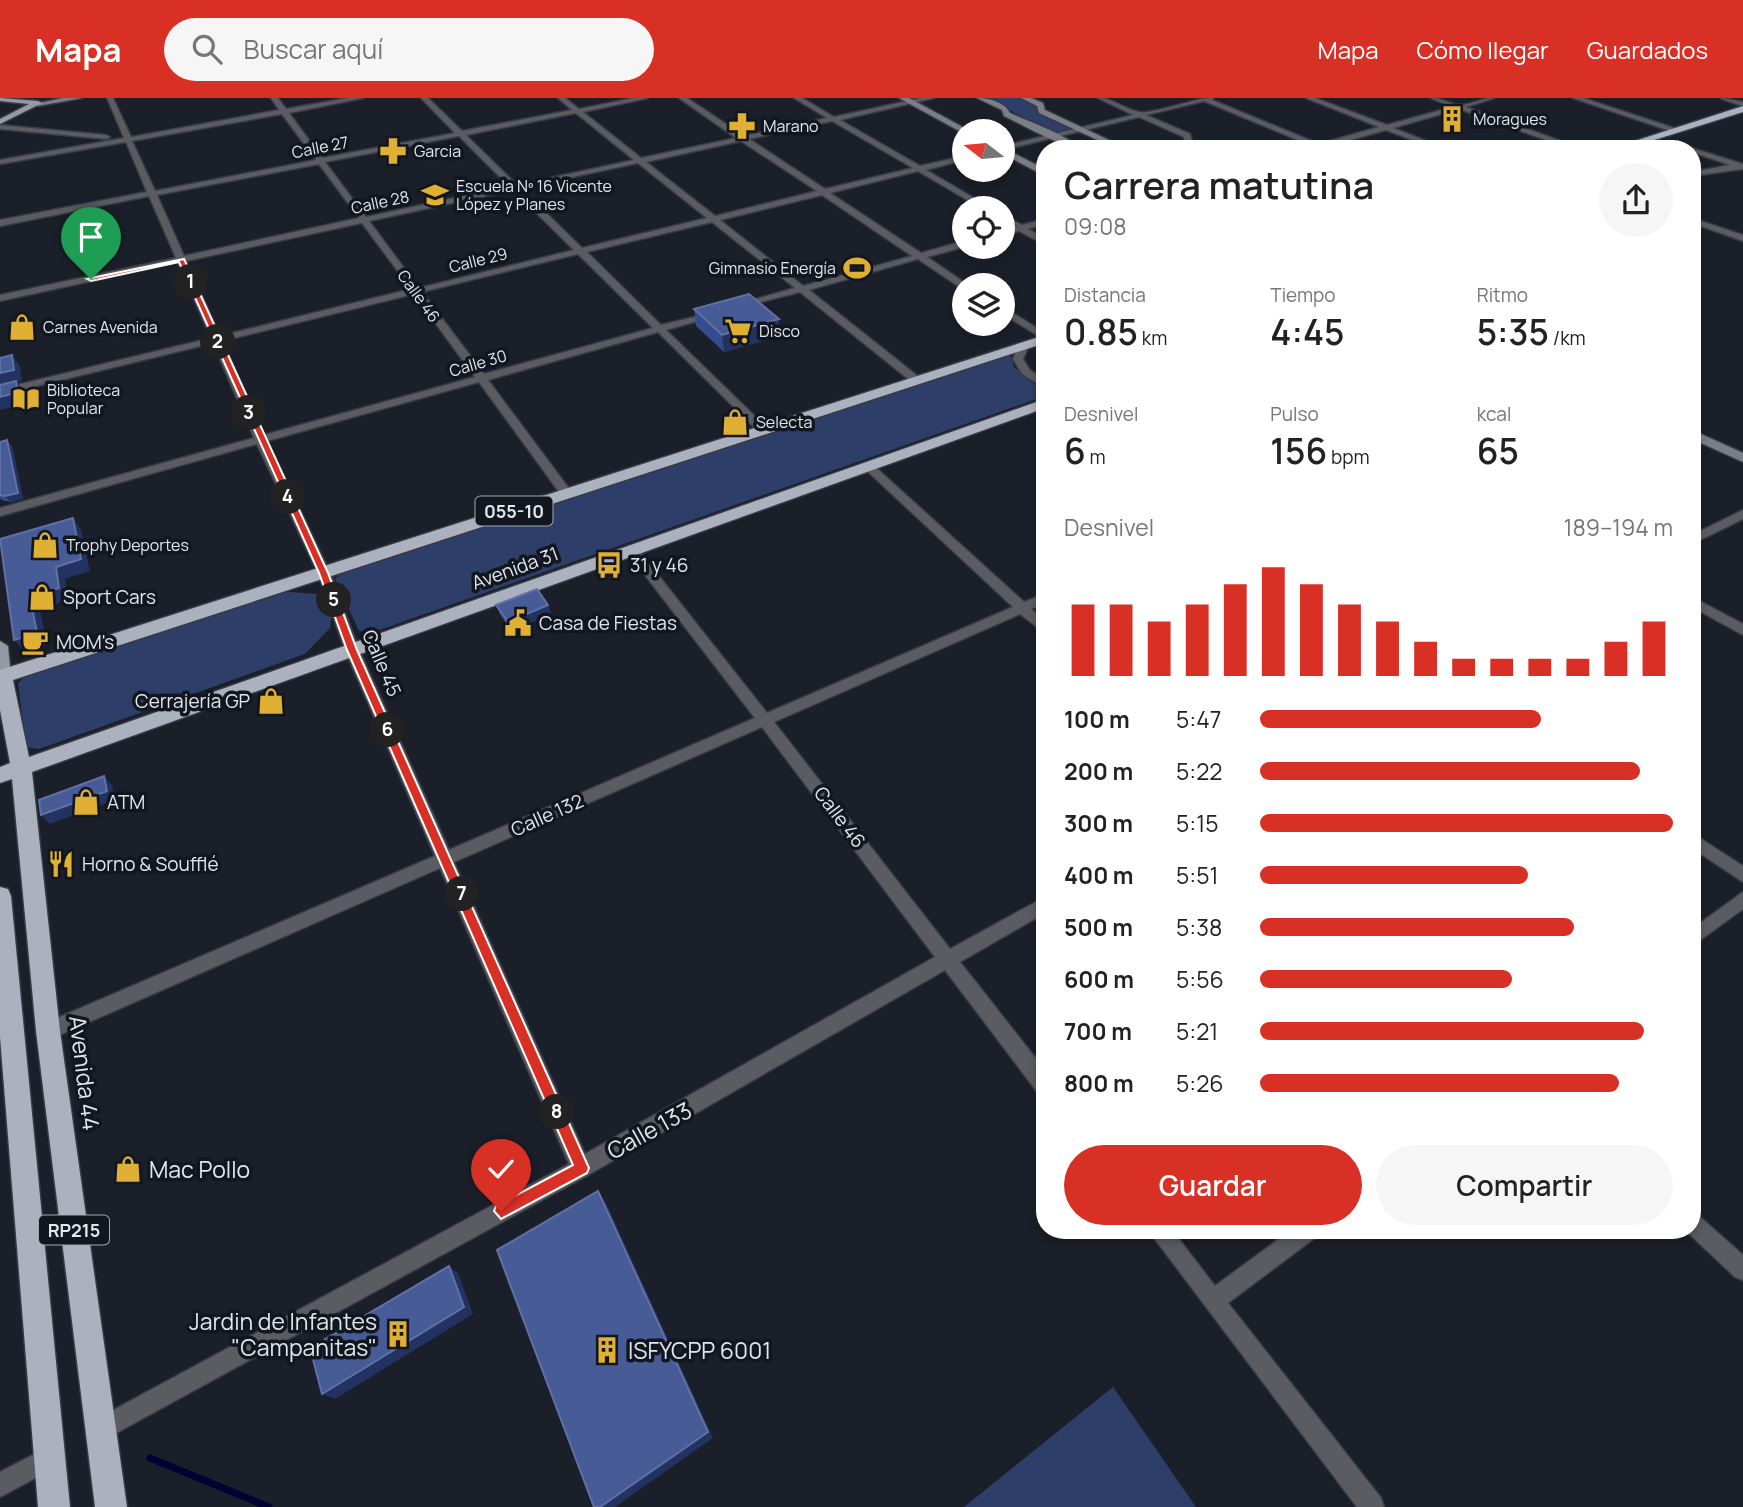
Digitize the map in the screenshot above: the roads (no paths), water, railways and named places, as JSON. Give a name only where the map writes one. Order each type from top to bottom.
[{"type":"highway","points":[[1643,140],[1743,106]]},
{"type":"highway","points":[[1681,140],[1743,118]]},
{"type":"highway","name":"055-10","points":[[2,676],[1036,341]]},
{"type":"highway","name":"Avenida 31","points":[[11,771],[1036,406]]},
{"type":"highway","name":"Avenida 44","points":[[2,676],[11,771],[111,1507]]},
{"type":"highway","name":"RP215","points":[[0,896],[7,1052],[54,1507]]},
{"type":"main road","points":[[0,99],[38,104]]},
{"type":"main road","points":[[0,122],[38,104]]},
{"type":"main road","name":"Avenida 44","points":[[0,646],[2,676]]},
{"type":"street","points":[[38,104],[69,98]]},
{"type":"street","points":[[38,104],[78,98]]},
{"type":"street","name":"Calle 45","points":[[110,98],[260,439],[324,573],[352,650],[582,1168]]},
{"type":"street","name":"Calle 46","points":[[274,98],[566,494]]},
{"type":"street","points":[[0,162],[360,98]]},
{"type":"street","points":[[424,98],[763,430]]},
{"type":"street","points":[[561,98],[916,380]]},
{"type":"street","name":"Calle 27","points":[[0,223],[645,98]]},
{"type":"street","points":[[682,98],[952,278]]},
{"type":"street","points":[[797,98],[965,196]]},
{"type":"street","name":"Calle 28","points":[[0,298],[834,119],[907,100],[931,98]]},
{"type":"street","points":[[981,98],[1052,136],[1065,140]]},
{"type":"street","points":[[1025,98],[1040,105],[1042,111],[1105,140]]},
{"type":"street","points":[[1101,98],[1187,136],[1188,140]]},
{"type":"street","points":[[1038,140],[1205,98],[1305,140]]},
{"type":"street","points":[[1309,98],[1420,140]]},
{"type":"street","points":[[1434,98],[1554,140]]},
{"type":"street","points":[[1344,140],[1492,98]]},
{"type":"street","points":[[1576,98],[1675,130]]},
{"type":"street","points":[[1724,98],[1743,106]]},
{"type":"street","points":[[907,100],[952,124]]},
{"type":"street","points":[[0,127],[128,139]]},
{"type":"street","points":[[1015,147],[1036,141]]},
{"type":"street","points":[[1701,152],[1742,166]]},
{"type":"street","points":[[1015,157],[1036,168]]},
{"type":"street","name":"Calle 29","points":[[0,392],[952,161]]},
{"type":"street","points":[[1701,173],[1742,166]]},
{"type":"street","points":[[1701,223],[1743,239]]},
{"type":"street","points":[[1015,229],[1036,224]]},
{"type":"street","points":[[1015,225],[1036,237]]},
{"type":"street","name":"Calle 30","points":[[0,512],[952,247]]},
{"type":"street","points":[[1015,318],[1036,332]]},
{"type":"street","points":[[1024,345],[1018,359],[1026,372],[1036,379]]},
{"type":"street","points":[[1701,438],[1743,458]]},
{"type":"street","points":[[868,466],[1036,621]]},
{"type":"street","points":[[1701,535],[1743,514]]},
{"type":"street","name":"Calle 46","points":[[632,550],[767,719],[948,962],[1036,1074]]},
{"type":"street","name":"Calle 132","points":[[48,1031],[1036,602]]},
{"type":"street","points":[[1701,606],[1743,630]]},
{"type":"street","points":[[1701,845],[1743,875]]},
{"type":"street","points":[[1701,932],[1743,899]]},
{"type":"street","name":"Calle 133","points":[[101,1429],[582,1168],[948,962],[1036,909]]},
{"type":"street","points":[[1701,1231],[1743,1269]]},
{"type":"street","points":[[1165,1239],[1372,1507]]},
{"type":"street","points":[[1213,1301],[1297,1239]]},
{"type":"street","points":[[0,1485],[50,1458]]},
{"type":"waterway","points":[[150,1458],[269,1507]]},
{"type":"place","name":"Moragues","points":[[1452,119]]},
{"type":"place","name":"Marano","points":[[742,126]]},
{"type":"place","name":"Garcia","points":[[393,151]]},
{"type":"place","name":"Escuela Nº 16 Vicente López y Planes","points":[[435,195]]},
{"type":"place","name":"Gimnasio Energía","points":[[857,268]]},
{"type":"place","name":"Carnes Avenida","points":[[22,327]]},
{"type":"place","name":"Disco","points":[[738,331]]},
{"type":"place","name":"Biblioteca Popular","points":[[26,399]]},
{"type":"place","name":"Selecta","points":[[735,422]]},
{"type":"place","name":"Trophy Deportes","points":[[45,545]]},
{"type":"place","name":"31 y 46","points":[[609,565]]},
{"type":"place","name":"Sport Cars","points":[[42,597]]},
{"type":"place","name":"Casa de Fiestas","points":[[518,623]]},
{"type":"place","name":"MOM's","points":[[35,642]]},
{"type":"place","name":"Cerrajería GP","points":[[271,701]]},
{"type":"place","name":"ATM","points":[[86,802]]},
{"type":"place","name":"Horno & Soufflé","points":[[61,864]]},
{"type":"place","name":"Mac Pollo","points":[[128,1169]]},
{"type":"place","name":"Jardin de Infantes \"Campanitas\"","points":[[398,1334]]},
{"type":"place","name":"ISFYCPP 6001","points":[[607,1350]]}]
